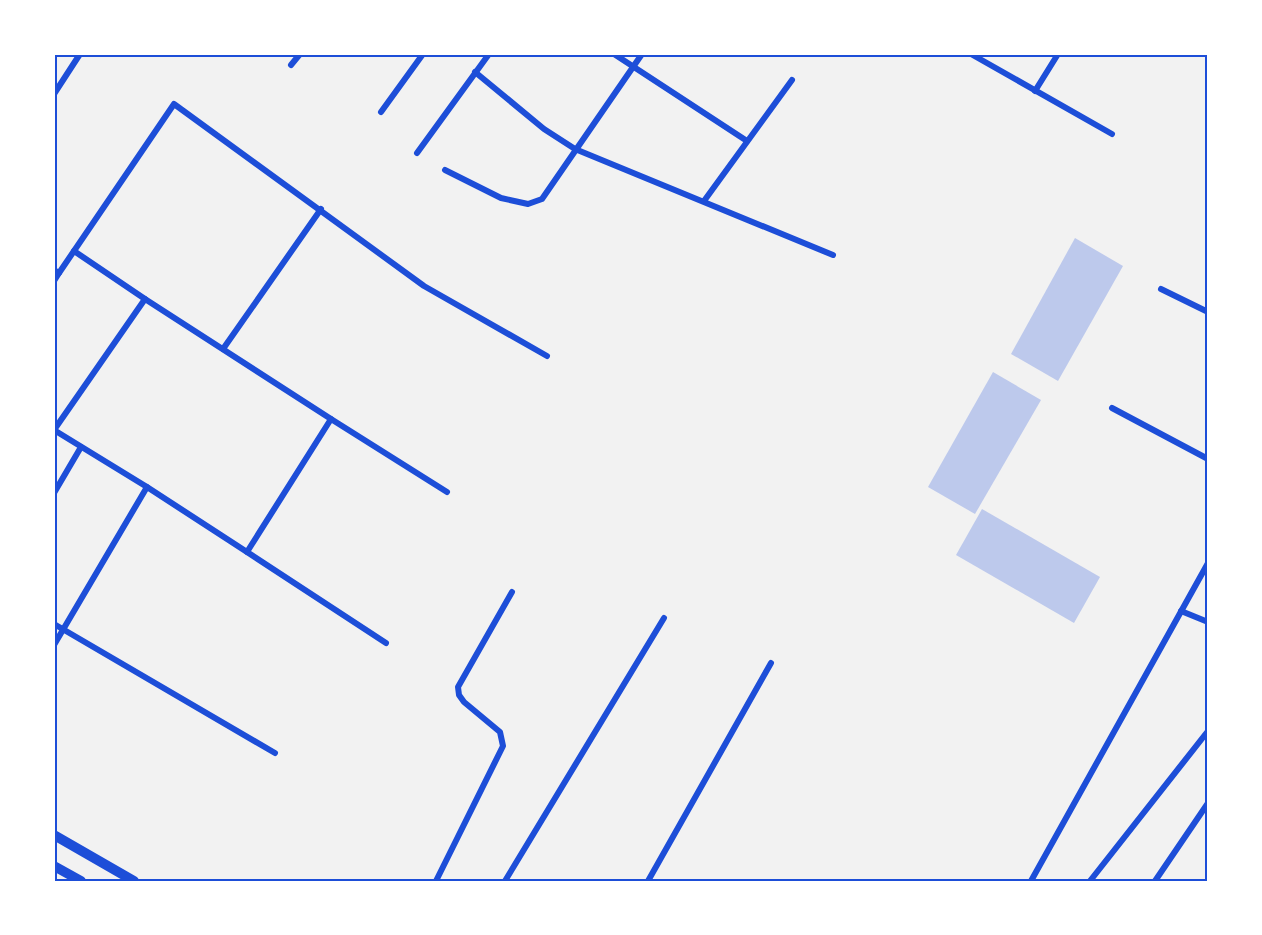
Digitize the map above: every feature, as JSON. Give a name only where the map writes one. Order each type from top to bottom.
[{"type":"street","points":[[54,94],[80,54]]},
{"type":"street","points":[[291,65],[300,54]]},
{"type":"street","points":[[381,112],[423,54]]},
{"type":"street","points":[[417,153],[489,54]]},
{"type":"street","points":[[614,54],[632,68],[747,141]]},
{"type":"street","points":[[445,170],[501,198],[528,204],[542,199],[642,54]]},
{"type":"street","points":[[971,54],[1112,134]]},
{"type":"street","points":[[1035,91],[1058,54]]},
{"type":"street","points":[[475,72],[544,129],[575,149],[832,255]]},
{"type":"street","points":[[704,201],[792,80]]},
{"type":"street","points":[[54,281],[56,272],[74,251],[174,104],[424,285],[547,356]]},
{"type":"street","points":[[223,349],[321,209]]},
{"type":"street","points":[[74,251],[447,492]]},
{"type":"street","points":[[1161,289],[1208,312]]},
{"type":"street","points":[[145,298],[54,430],[147,487],[386,643]]},
{"type":"street","points":[[1112,408],[1208,459]]},
{"type":"street","points":[[247,552],[331,419]]},
{"type":"street","points":[[54,493],[81,447]]},
{"type":"street","points":[[54,645],[147,487]]},
{"type":"street","points":[[1031,881],[1208,563]]},
{"type":"street","points":[[436,881],[503,746],[500,732],[464,702],[459,695],[458,687],[512,592]]},
{"type":"street","points":[[1181,611],[1208,622]]},
{"type":"street","points":[[505,881],[664,618]]},
{"type":"street","points":[[54,624],[275,753]]},
{"type":"street","points":[[648,881],[771,663]]},
{"type":"street","points":[[1090,881],[1208,731]]},
{"type":"street","points":[[1155,881],[1208,804]]},
{"type":"street","points":[[54,835],[134,881]]},
{"type":"street","points":[[54,866],[81,881]]},
{"type":"building","points":[[1075,238],[1123,266],[1058,381],[1011,354]]},
{"type":"building","points":[[993,372],[1041,400],[975,514],[928,487]]},
{"type":"building","points":[[982,509],[1100,577],[1074,623],[956,555]]}]
